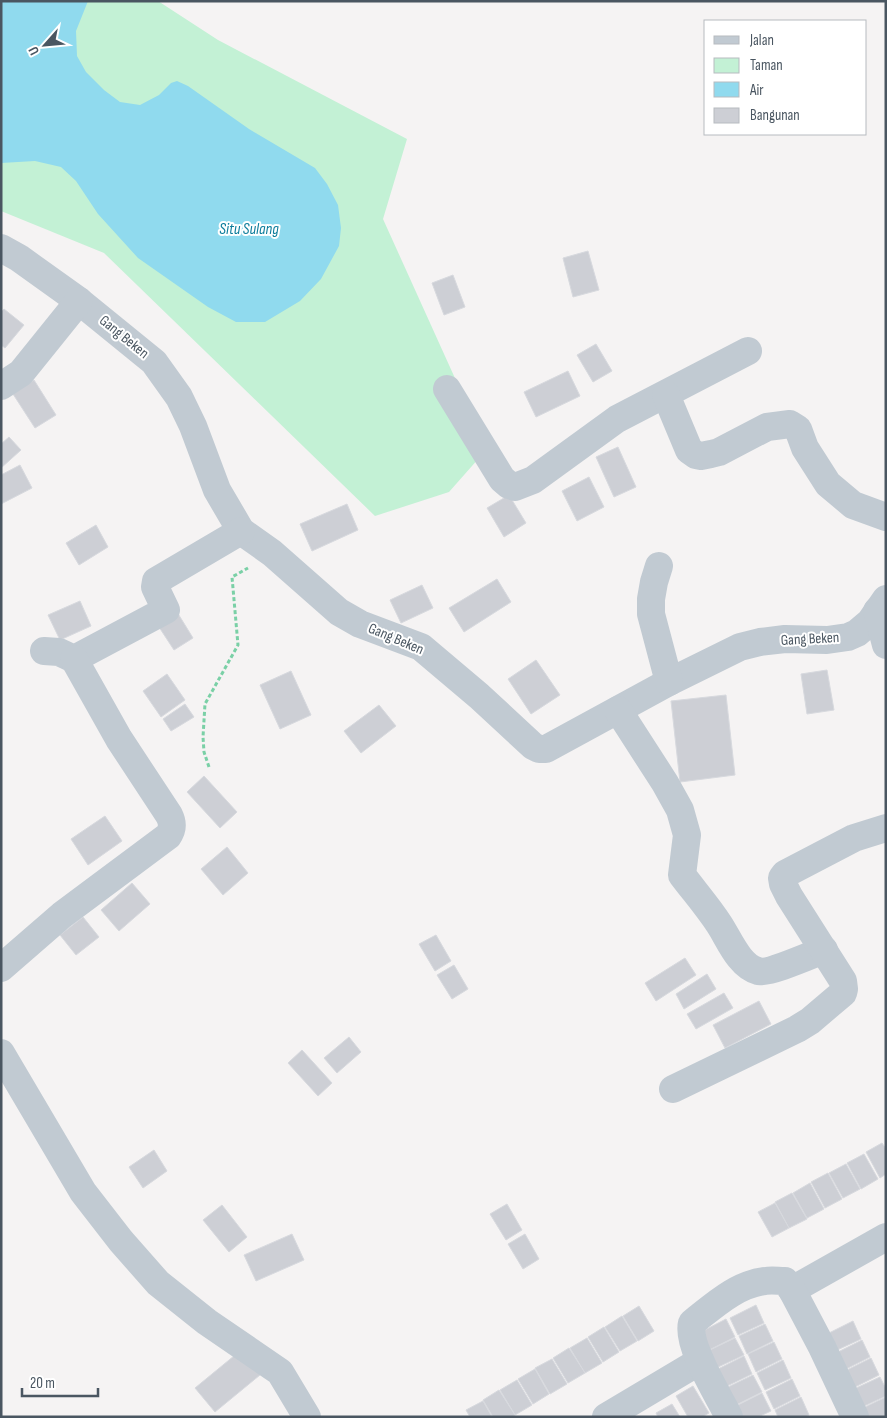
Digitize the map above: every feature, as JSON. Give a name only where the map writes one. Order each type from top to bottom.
[{"type":"street","name":"Gang Beken","points":[[1,248],[79,301],[154,362],[179,396],[193,426],[217,490],[241,531],[272,554],[339,612],[360,624],[421,647],[536,748],[546,749],[668,682],[740,647],[786,639],[827,640],[848,637],[863,628],[882,605]]},
{"type":"street","points":[[1,386],[21,373],[79,301]]},
{"type":"street","points":[[447,389],[502,479],[509,485],[516,487],[533,480],[618,419],[748,351]]},
{"type":"street","points":[[666,394],[689,450],[696,455],[705,456],[719,452],[767,427],[790,424],[798,429],[805,448],[828,484],[853,505],[886,517]]},
{"type":"street","points":[[74,659],[166,610],[155,587],[156,581],[241,531]]},
{"type":"street","points":[[659,566],[651,599],[651,614],[668,682]]},
{"type":"street","points":[[882,605],[886,645]]},
{"type":"street","points":[[1,968],[62,915],[168,836],[172,825],[169,815],[119,739],[74,659],[59,652],[44,651]]},
{"type":"street","points":[[618,710],[680,810],[686,835],[682,875],[719,924],[736,953],[749,967],[759,972],[769,971],[824,950]]},
{"type":"street","points":[[673,1089],[797,1029],[810,1021],[843,993],[843,981],[789,896],[782,878],[786,874],[854,838],[886,828]]},
{"type":"street","points":[[1,1053],[83,1192],[121,1241],[158,1283],[207,1322],[280,1372],[306,1417]]},
{"type":"street","points":[[792,1290],[886,1237]]},
{"type":"street","points":[[729,1417],[700,1361],[691,1326],[694,1321],[730,1293],[765,1281],[785,1281],[792,1290],[822,1347],[855,1417]]},
{"type":"street","points":[[606,1417],[700,1361]]},
{"type":"path","points":[[209,767],[204,752],[203,737],[205,704],[238,645],[232,577],[272,554]]},
{"type":"green space","points":[[1,1],[158,1],[218,40],[407,139],[383,219],[487,449],[449,492],[375,516],[104,253],[1,211]]},
{"type":"water","name":"Situ Sulang","points":[[1,1],[88,1],[76,31],[77,56],[86,72],[104,90],[120,102],[140,105],[159,95],[171,83],[177,81],[188,86],[249,129],[315,168],[327,184],[338,205],[341,228],[339,246],[321,279],[300,301],[265,322],[236,322],[208,307],[138,258],[98,214],[76,181],[61,167],[35,161],[1,163]]},
{"type":"building","points":[[588,251],[599,290],[573,297],[563,258]]},
{"type":"building","points":[[453,275],[465,307],[444,315],[432,283]]},
{"type":"building","points":[[4,309],[24,325],[5,348],[1,345],[1,312]]},
{"type":"building","points":[[596,344],[612,371],[593,382],[577,355]]},
{"type":"building","points":[[568,371],[580,396],[536,417],[524,392]]},
{"type":"building","points":[[34,380],[56,415],[35,428],[13,394]]},
{"type":"building","points":[[9,437],[21,450],[1,468],[1,444]]},
{"type":"building","points":[[618,447],[636,487],[614,497],[596,457]]},
{"type":"building","points":[[20,465],[32,488],[1,504],[1,475]]},
{"type":"building","points":[[589,477],[604,507],[577,521],[562,491]]},
{"type":"building","points":[[509,495],[526,523],[504,537],[487,508]]},
{"type":"building","points":[[347,504],[358,530],[312,551],[300,524]]},
{"type":"building","points":[[96,525],[108,547],[79,565],[66,543]]},
{"type":"building","points":[[497,579],[511,602],[464,632],[449,608]]},
{"type":"building","points":[[422,585],[433,608],[401,623],[390,600]]},
{"type":"building","points":[[80,601],[91,626],[60,640],[48,615]]},
{"type":"building","points":[[177,612],[193,638],[174,650],[157,624]]},
{"type":"building","points":[[536,660],[560,695],[531,714],[508,679]]},
{"type":"building","points":[[827,670],[834,710],[807,714],[801,674]]},
{"type":"building","points":[[291,671],[311,715],[280,729],[260,685]]},
{"type":"building","points":[[167,674],[185,700],[161,717],[143,691]]},
{"type":"building","points":[[726,695],[735,775],[680,782],[671,701]]},
{"type":"building","points":[[185,704],[194,717],[171,731],[163,719]]},
{"type":"building","points":[[379,705],[396,726],[361,753],[344,731]]},
{"type":"building","points":[[204,776],[237,812],[220,828],[187,792]]},
{"type":"building","points":[[105,816],[122,841],[88,865],[71,839]]},
{"type":"building","points":[[227,847],[248,873],[223,895],[201,869]]},
{"type":"building","points":[[132,883],[150,904],[119,931],[101,910]]},
{"type":"building","points":[[83,917],[99,937],[76,955],[60,935]]},
{"type":"building","points":[[436,935],[451,961],[435,971],[419,944]]},
{"type":"building","points":[[685,958],[696,975],[656,1001],[645,983]]},
{"type":"building","points":[[454,965],[468,989],[452,999],[437,975]]},
{"type":"building","points":[[707,974],[716,989],[684,1009],[676,994]]},
{"type":"building","points":[[724,993],[733,1008],[696,1029],[687,1014]]},
{"type":"building","points":[[759,1001],[771,1024],[725,1048],[713,1025]]},
{"type":"building","points":[[349,1037],[361,1052],[337,1073],[324,1058]]},
{"type":"building","points":[[302,1050],[332,1083],[318,1096],[288,1063]]},
{"type":"building","points":[[882,1143],[886,1149],[886,1174],[880,1178],[866,1152]]},
{"type":"building","points":[[154,1150],[167,1171],[143,1188],[129,1167]]},
{"type":"building","points":[[864,1154],[878,1179],[861,1189],[847,1163]]},
{"type":"building","points":[[846,1164],[860,1189],[843,1198],[829,1173]]},
{"type":"building","points":[[828,1173],[842,1199],[825,1208],[811,1182]]},
{"type":"building","points":[[810,1183],[824,1209],[807,1218],[793,1193]]},
{"type":"building","points":[[792,1193],[807,1219],[789,1228],[775,1202]]},
{"type":"building","points":[[775,1203],[789,1228],[772,1237],[758,1212]]},
{"type":"building","points":[[507,1204],[522,1230],[506,1240],[490,1214]]},
{"type":"building","points":[[222,1205],[247,1237],[229,1252],[203,1220]]},
{"type":"building","points":[[292,1234],[304,1260],[256,1281],[244,1255]]},
{"type":"building","points":[[525,1234],[539,1259],[523,1269],[508,1244]]},
{"type":"building","points":[[756,1305],[764,1323],[738,1335],[730,1318]]},
{"type":"building","points":[[639,1306],[654,1331],[638,1341],[623,1316]]},
{"type":"building","points":[[622,1316],[637,1341],[620,1351],[605,1327]]},
{"type":"building","points":[[726,1319],[735,1337],[707,1351],[699,1333]]},
{"type":"building","points":[[853,1321],[861,1339],[835,1351],[827,1334]]},
{"type":"building","points":[[765,1324],[773,1341],[747,1354],[739,1336]]},
{"type":"building","points":[[604,1327],[619,1352],[603,1362],[588,1337]]},
{"type":"building","points":[[587,1338],[602,1363],[585,1373],[570,1348]]},
{"type":"building","points":[[735,1338],[744,1355],[716,1368],[708,1351]]},
{"type":"building","points":[[862,1340],[870,1357],[844,1370],[836,1353]]},
{"type":"building","points":[[774,1342],[782,1359],[756,1372],[748,1354]]},
{"type":"building","points":[[569,1348],[585,1373],[568,1383],[553,1358]]},
{"type":"building","points":[[240,1351],[260,1375],[215,1412],[195,1388]]},
{"type":"building","points":[[744,1356],[752,1374],[725,1387],[716,1370]]},
{"type":"building","points":[[871,1358],[879,1375],[853,1388],[845,1371]]},
{"type":"building","points":[[552,1359],[567,1384],[550,1394],[535,1368]]},
{"type":"building","points":[[783,1360],[791,1378],[765,1390],[757,1373]]},
{"type":"building","points":[[535,1369],[549,1394],[533,1404],[518,1379]]},
{"type":"building","points":[[753,1375],[762,1392],[734,1406],[726,1388]]},
{"type":"building","points":[[880,1377],[886,1389],[886,1396],[862,1407],[854,1389]]},
{"type":"building","points":[[792,1379],[800,1396],[774,1409],[766,1392]]},
{"type":"building","points":[[517,1380],[532,1405],[515,1415],[500,1390]]},
{"type":"building","points":[[693,1386],[709,1413],[702,1417],[688,1417],[676,1396]]},
{"type":"building","points":[[499,1390],[515,1415],[512,1417],[493,1417],[483,1400]]},
{"type":"building","points":[[762,1393],[771,1411],[758,1417],[739,1417],[734,1407]]},
{"type":"building","points":[[801,1397],[809,1415],[805,1417],[778,1417],[775,1410]]},
{"type":"building","points":[[886,1397],[886,1417],[867,1417],[863,1408]]},
{"type":"building","points":[[483,1401],[492,1417],[470,1417],[466,1410]]},
{"type":"building","points":[[672,1404],[680,1417],[658,1417],[656,1413]]}]
